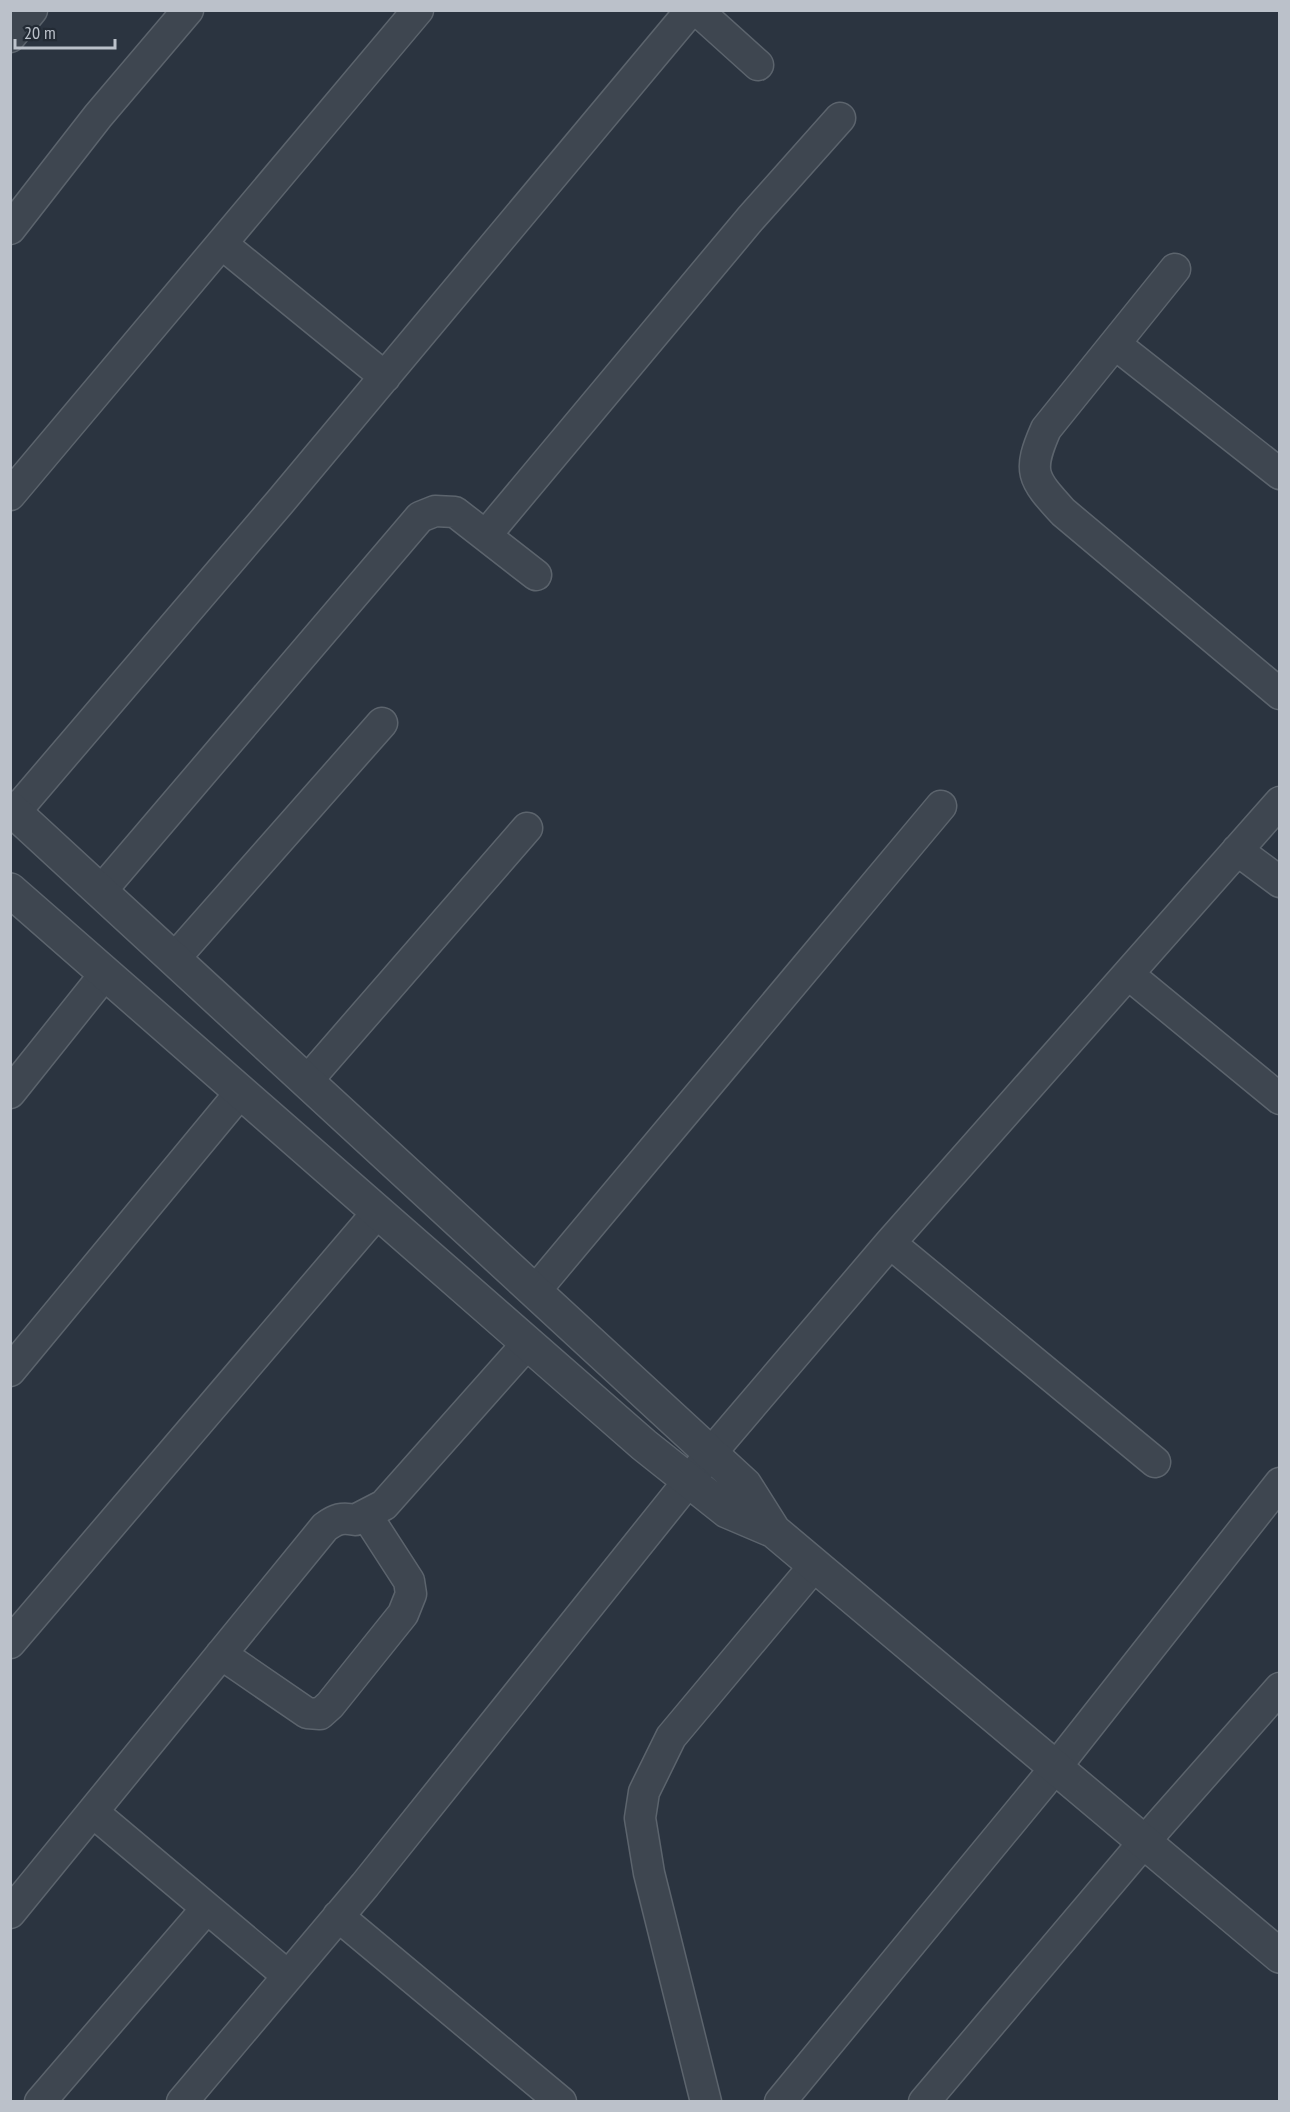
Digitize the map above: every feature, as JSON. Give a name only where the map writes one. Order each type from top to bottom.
[{"type":"street","points":[[10,37],[33,10]]},
{"type":"street","points":[[10,229],[98,116],[188,10]]},
{"type":"street","points":[[10,495],[418,10]]},
{"type":"street","points":[[691,10],[385,376],[13,810],[745,1485],[774,1531]]},
{"type":"street","points":[[697,10],[758,65]]},
{"type":"street","points":[[486,535],[743,228],[840,118]]},
{"type":"street","points":[[222,244],[385,376]]},
{"type":"street","points":[[1175,269],[1046,429],[1033,458],[1040,486],[1063,512],[1280,694]]},
{"type":"street","points":[[1115,344],[1280,474]]},
{"type":"street","points":[[101,891],[420,517],[435,512],[454,512],[536,575]]},
{"type":"street","points":[[174,959],[382,723]]},
{"type":"street","points":[[182,2102],[338,1916],[711,1453],[890,1243],[1280,802]]},
{"type":"street","points":[[535,1291],[941,806]]},
{"type":"street","points":[[307,1081],[527,828]]},
{"type":"street","points":[[1237,850],[1280,882]]},
{"type":"street","points":[[10,890],[527,1344],[689,1481],[727,1511],[774,1531],[1280,1956]]},
{"type":"street","points":[[10,1093],[105,974]]},
{"type":"street","points":[[1128,974],[1280,1099]]},
{"type":"street","points":[[17,1350],[240,1093]]},
{"type":"street","points":[[10,1643],[377,1213]]},
{"type":"street","points":[[890,1243],[1155,1462]]},
{"type":"street","points":[[10,1913],[94,1813],[325,1527],[334,1520],[344,1518],[355,1520],[367,1516],[384,1505],[527,1344]]},
{"type":"street","points":[[780,2102],[1056,1767],[1280,1483]]},
{"type":"street","points":[[221,1654],[307,1713],[320,1714],[330,1705],[403,1614],[411,1594],[409,1581],[367,1516]]},
{"type":"street","points":[[706,2102],[649,1873],[640,1818],[644,1792],[671,1737],[815,1565]]},
{"type":"street","points":[[924,2102],[1144,1842],[1280,1688]]},
{"type":"street","points":[[94,1813],[288,1976]]},
{"type":"street","points":[[40,2102],[207,1908]]},
{"type":"street","points":[[338,1916],[561,2102]]}]
